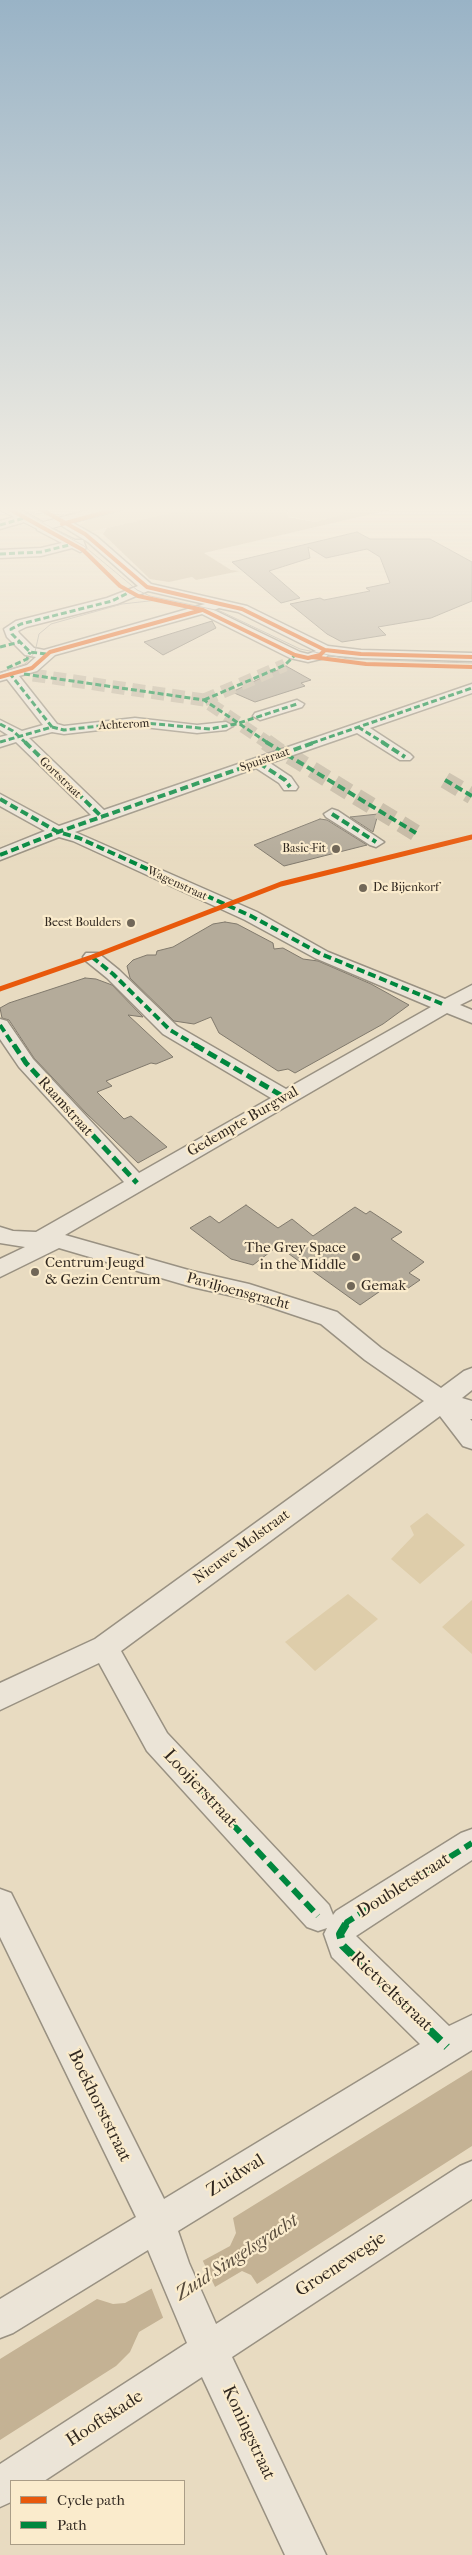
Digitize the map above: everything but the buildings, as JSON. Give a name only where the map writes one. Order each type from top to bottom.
[{"type":"street","points":[[7,674],[27,658],[25,647],[11,632],[14,626],[17,625]]},
{"type":"street","points":[[7,674],[32,668],[46,654],[149,625]]},
{"type":"street","points":[[236,625],[290,660],[320,655],[325,650]]},
{"type":"street","points":[[277,625],[325,650],[361,654],[472,657]]},
{"type":"street","points":[[0,647],[25,647],[46,654]]},
{"type":"street","points":[[312,657],[366,664],[472,667]]},
{"type":"street","points":[[7,674],[33,675]]},
{"type":"street","points":[[0,742],[52,727],[7,674]]},
{"type":"street","name":"Spuistraat","points":[[0,855],[50,835],[472,688]]},
{"type":"street","points":[[260,716],[297,704]]},
{"type":"street","name":"Achterom","points":[[52,727],[64,730],[135,722],[197,729],[234,724]]},
{"type":"street","points":[[0,724],[19,737]]},
{"type":"street","points":[[358,727],[405,756]]},
{"type":"street","name":"Gortstraat","points":[[19,737],[102,818]]},
{"type":"street","points":[[259,762],[285,780],[290,787]]},
{"type":"street","name":"Wagenstraat","points":[[0,799],[50,835],[79,838],[223,905],[251,916],[324,955],[472,1017]]},
{"type":"street","points":[[332,814],[376,842]]},
{"type":"street","points":[[92,957],[113,974],[170,1030],[286,1098]]},
{"type":"street","name":"Gedempte Burgwal","points":[[0,1269],[137,1183],[472,991]]},
{"type":"street","name":"Raamstraat","points":[[0,1025],[26,1062],[109,1155],[137,1183]]},
{"type":"street","points":[[0,1235],[11,1239],[49,1240]]},
{"type":"street","name":"Paviljoensgracht","points":[[49,1240],[192,1279],[249,1292],[329,1318],[373,1354],[442,1401],[472,1439]]},
{"type":"street","name":"Nieuwe Molstraat","points":[[0,1697],[105,1647],[442,1401],[472,1377]]},
{"type":"street","name":"Paviljoensgracht","points":[[442,1401],[472,1410]]},
{"type":"street","name":"Looijerstraat","points":[[105,1647],[157,1742],[329,1925]]},
{"type":"street","name":"Doubletstraat","points":[[329,1925],[347,1922],[472,1843]]},
{"type":"street","name":"Boekhorststraat","points":[[0,1904],[158,2224],[172,2267],[193,2311]]},
{"type":"street","name":"Rietveltstraat","points":[[329,1925],[343,1946],[459,2039]]},
{"type":"street","name":"Zuidwal","points":[[0,2320],[459,2039]]},
{"type":"street","name":"Groenewegje","points":[[209,2351],[472,2178]]},
{"type":"street","name":"Koningstraat","points":[[193,2311],[209,2351],[306,2555]]},
{"type":"street","name":"Hooftskade","points":[[11,2480],[209,2351]]},
{"type":"shaded area","points":[[427,1513],[465,1545],[420,1584],[391,1559],[414,1535],[410,1526]]},
{"type":"shaded area","points":[[348,1594],[378,1619],[315,1671],[285,1642]]},
{"type":"shaded area","points":[[472,1600],[472,1654],[442,1627]]},
{"type":"water","name":"Zuid Singelsgracht","points":[[472,2070],[472,2146],[257,2284],[251,2275],[242,2271],[139,2332],[130,2352],[116,2366],[0,2440],[0,2359],[97,2299],[113,2304],[125,2303],[230,2246],[236,2233],[233,2218]]},
{"type":"pier","points":[[202,2259],[216,2289],[164,2320],[151,2287]]},
{"type":"tunnel","points":[[204,700],[285,665]]},
{"type":"tunnel","points":[[33,675],[204,700]]},
{"type":"tunnel","points":[[204,700],[268,743]]},
{"type":"tunnel","points":[[266,742],[280,752]]},
{"type":"tunnel","points":[[290,756],[416,833]]},
{"type":"tunnel","points":[[445,780],[472,796]]},
{"type":"tram line","points":[[0,673],[25,664],[35,652],[39,634],[50,625]]},
{"type":"tram line","points":[[250,625],[300,649],[348,659],[472,663]]},
{"type":"marked path","points":[[19,625],[11,629],[12,634],[30,652],[46,654]]},
{"type":"marked path","points":[[0,647],[20,642]]},
{"type":"marked path","points":[[7,668],[27,659],[30,652]]},
{"type":"marked path","points":[[204,700],[285,665],[295,655]]},
{"type":"marked path","points":[[24,674],[204,700],[280,752],[416,833]]},
{"type":"marked path","points":[[0,742],[52,727],[11,675]]},
{"type":"marked path","points":[[0,855],[58,832],[472,688]]},
{"type":"marked path","points":[[52,727],[64,730],[135,722],[210,729],[236,724],[297,704]]},
{"type":"marked path","points":[[0,724],[13,731],[103,818]]},
{"type":"marked path","points":[[358,727],[405,757]]},
{"type":"marked path","points":[[259,763],[285,780],[290,787]]},
{"type":"marked path","points":[[445,780],[472,796]]},
{"type":"marked path","points":[[0,799],[58,832],[79,838],[223,905],[251,916],[321,954],[445,1005]]},
{"type":"marked path","points":[[332,814],[376,842]]},
{"type":"marked path","points":[[92,957],[113,974],[170,1030],[286,1098]]},
{"type":"marked path","points":[[0,1025],[26,1063],[109,1155],[137,1183]]},
{"type":"marked path","points":[[195,1784],[318,1916]]},
{"type":"marked path","points":[[447,2047],[343,1946],[340,1934],[347,1922],[472,1843]]},
{"type":"cycle path","points":[[0,677],[32,668],[50,652],[147,625]]},
{"type":"cycle path","points":[[237,625],[295,655],[308,658],[320,655],[325,650]]},
{"type":"cycle path","points":[[275,625],[325,650],[361,654],[472,657]]},
{"type":"cycle path","points":[[312,657],[366,664],[472,667]]},
{"type":"cycle path","points":[[0,989],[92,957],[281,884],[472,837]]},
{"type":"place","name":"Basic-Fit","points":[[336,849]]},
{"type":"place","name":"De Bijenkorf","points":[[363,888]]},
{"type":"place","name":"Beest Boulders","points":[[131,923]]},
{"type":"place","name":"The Grey Space in the Middle","points":[[356,1257]]},
{"type":"place","name":"Centrum Jeugd & Gezin Centrum","points":[[35,1272]]},
{"type":"place","name":"Gemak","points":[[351,1286]]}]
